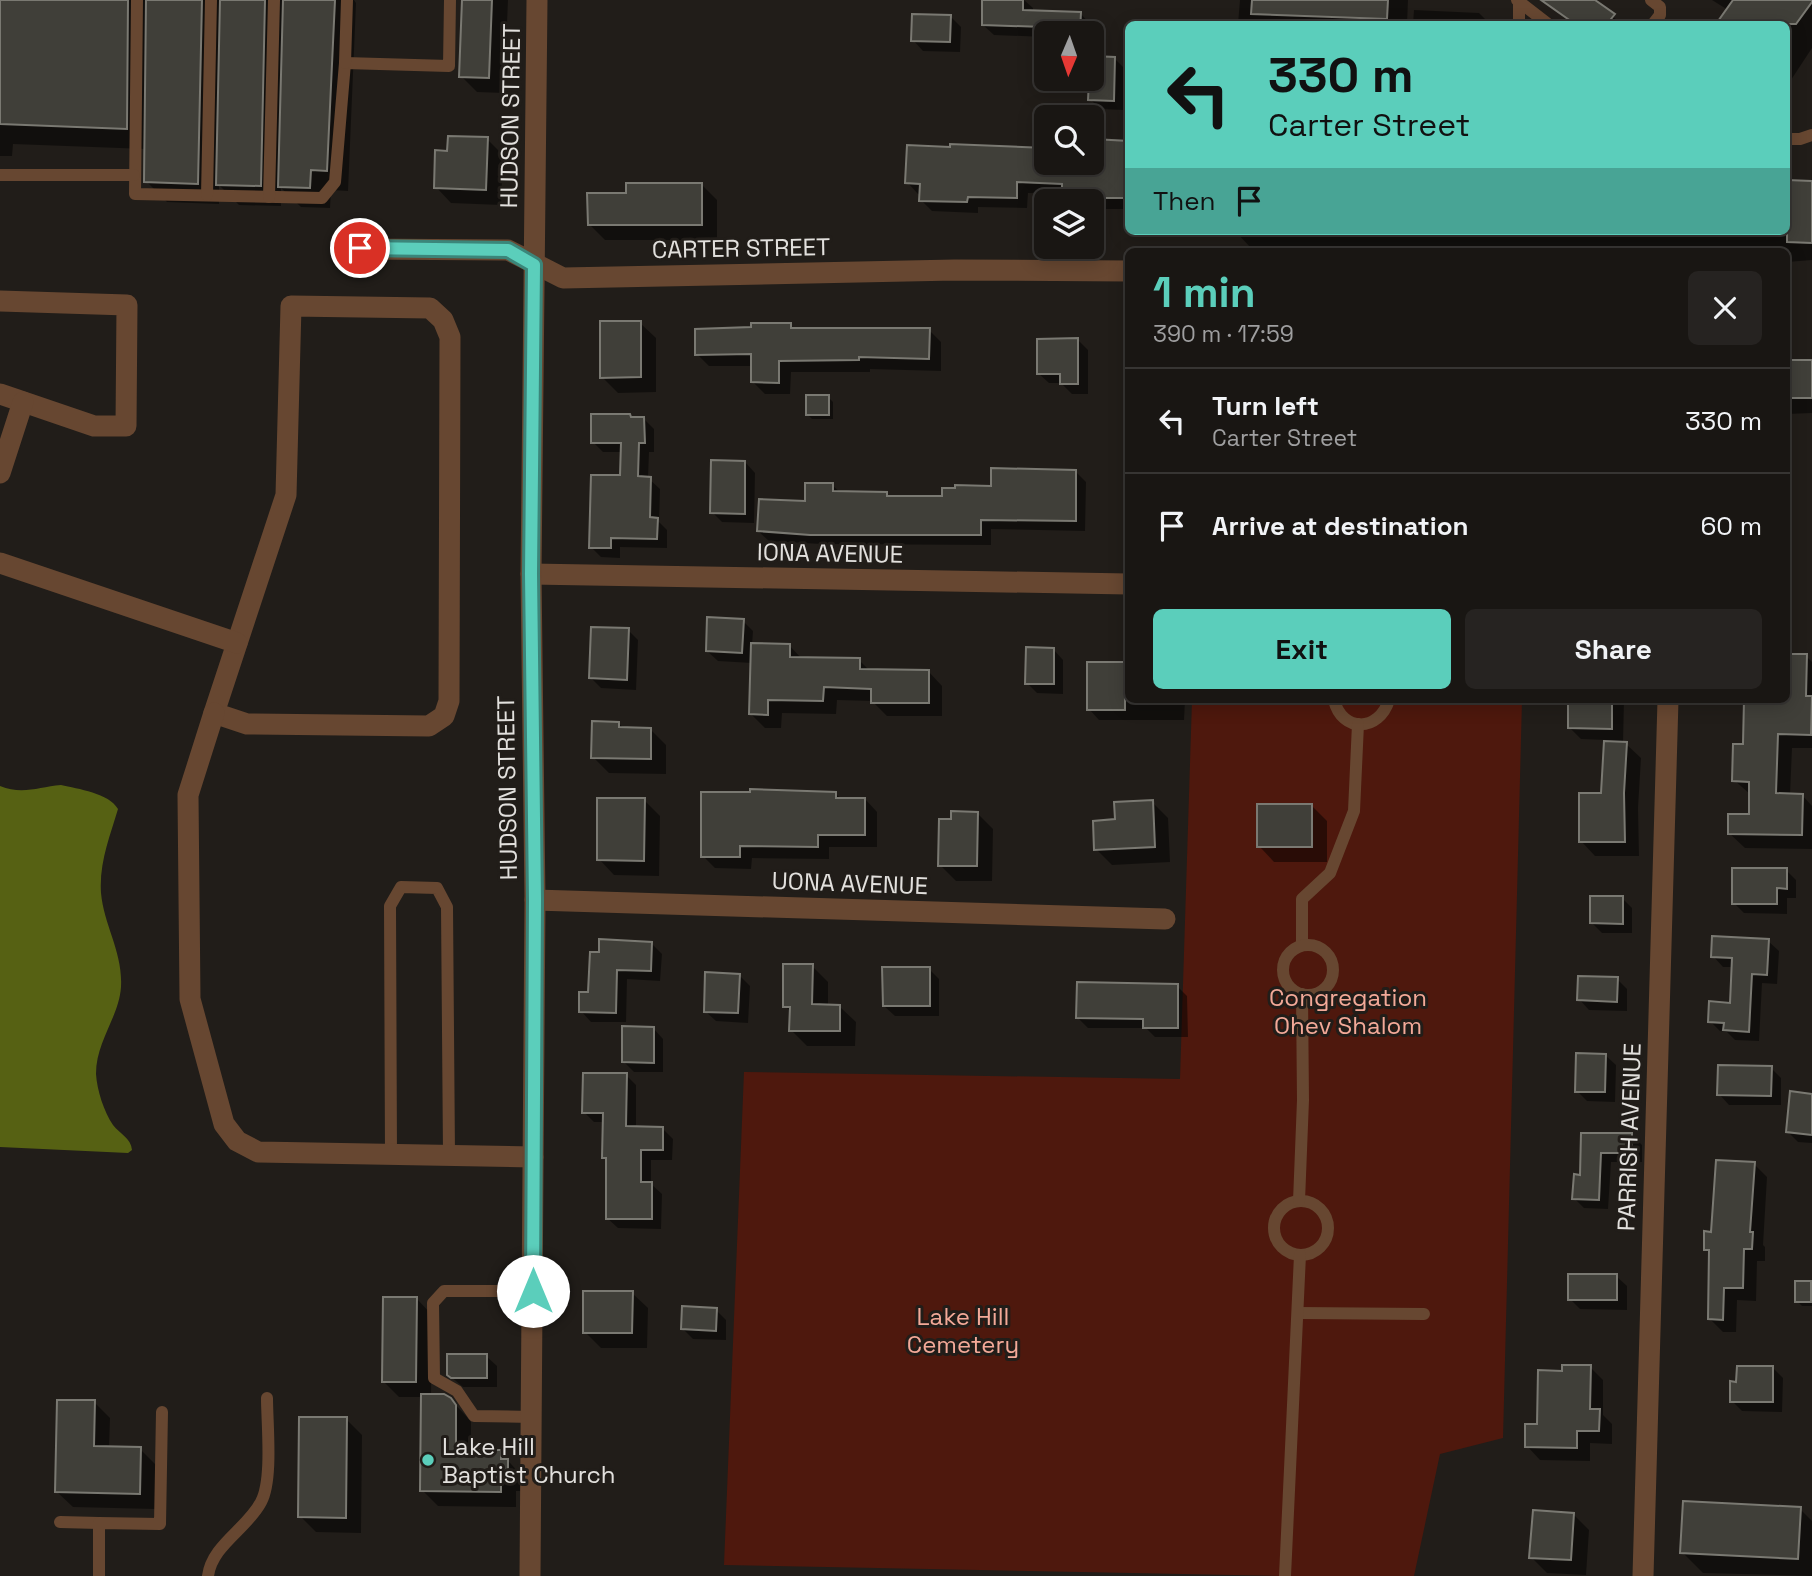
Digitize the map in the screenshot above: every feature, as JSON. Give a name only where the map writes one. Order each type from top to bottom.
[{"type":"street","name":"HUDSON STREET","points":[[530,1576],[535,900],[531,574],[537,0]]},
{"type":"street","name":"CARTER STREET","points":[[360,248],[508,250],[563,278],[956,270],[1125,271]]},
{"type":"street","points":[[0,301],[127,305],[126,426],[94,426],[0,394]]},
{"type":"street","points":[[214,713],[247,724],[429,726],[444,716],[449,701],[450,337],[443,320],[430,307],[291,306],[286,495],[214,713],[188,795],[190,999],[224,1124],[237,1141],[258,1152],[533,1157]]},
{"type":"street","points":[[0,473],[23,402]]},
{"type":"street","points":[[0,563],[237,643]]},
{"type":"street","name":"IONA AVENUE","points":[[531,574],[1125,584]]},
{"type":"street","name":"PARRISH AVENUE","points":[[1643,1576],[1668,703]]},
{"type":"street","name":"UONA AVENUE","points":[[535,900],[1165,919]]},
{"type":"lane","points":[[137,0],[135,194],[322,198],[335,182],[345,63],[347,0]]},
{"type":"lane","points":[[207,195],[211,0]]},
{"type":"lane","points":[[269,197],[274,0]]},
{"type":"lane","points":[[345,63],[449,66],[450,0]]},
{"type":"lane","points":[[1651,0],[1660,7],[1660,15],[1655,21]]},
{"type":"lane","points":[[1518,1],[1519,21]]},
{"type":"lane","points":[[1518,1],[1544,21]]},
{"type":"lane","points":[[1790,139],[1812,135]]},
{"type":"lane","points":[[0,175],[134,175]]},
{"type":"lane","points":[[1335,703],[1341,716],[1358,724],[1367,724],[1381,716],[1387,703]]},
{"type":"lane","points":[[1302,945],[1302,900],[1330,873],[1354,811],[1358,724]]},
{"type":"lane","points":[[391,1155],[390,906],[401,887],[437,888],[447,907],[449,1155]]},
{"type":"lane","points":[[1302,945],[1318,947],[1325,951],[1332,965],[1332,974],[1325,988],[1311,994],[1303,994],[1288,986],[1283,970],[1288,954],[1302,945]]},
{"type":"lane","points":[[1299,1201],[1303,994]]},
{"type":"lane","points":[[1299,1201],[1312,1203],[1320,1208],[1328,1224],[1328,1234],[1318,1249],[1300,1255],[1284,1250],[1278,1243],[1273,1226],[1280,1210],[1286,1204],[1299,1201]]},
{"type":"lane","points":[[1285,1576],[1300,1255]]},
{"type":"lane","points":[[532,1417],[474,1416],[457,1391],[434,1378],[433,1303],[444,1291],[533,1291]]},
{"type":"lane","points":[[1298,1313],[1424,1314]]},
{"type":"lane","points":[[208,1576],[210,1562],[251,1516],[264,1494],[267,1480],[267,1398]]},
{"type":"lane","points":[[60,1522],[160,1524],[162,1412]]},
{"type":"lane","points":[[99,1523],[99,1576]]},
{"type":"green space","points":[[1192,703],[1522,703],[1503,1438],[1440,1454],[1414,1576],[1280,1576],[724,1565],[744,1072],[1180,1079]]},
{"type":"shaded area","points":[[61,785],[100,795],[118,809],[103,860],[101,893],[119,962],[121,987],[116,1009],[100,1051],[96,1074],[99,1094],[107,1114],[131,1146],[132,1150],[128,1153],[0,1147],[0,786],[23,790]]},
{"type":"building","points":[[0,0],[128,0],[127,129],[0,124]]},
{"type":"building","points":[[146,0],[202,0],[198,184],[144,182]]},
{"type":"building","points":[[220,0],[265,0],[261,186],[216,185]]},
{"type":"building","points":[[283,0],[335,0],[327,171],[311,170],[310,188],[278,187]]},
{"type":"building","points":[[462,0],[492,0],[489,78],[459,77]]},
{"type":"building","points":[[982,0],[1023,0],[1023,10],[1081,12],[1081,21],[1034,21],[1034,27],[982,25]]},
{"type":"building","points":[[1252,0],[1388,0],[1387,19],[1251,14]]},
{"type":"building","points":[[1541,0],[1595,0],[1615,14],[1609,21],[1571,21]]},
{"type":"building","points":[[1733,0],[1812,0],[1796,24],[1790,24],[1790,21],[1718,21]]},
{"type":"building","points":[[912,14],[951,15],[950,42],[911,41]]},
{"type":"building","points":[[1104,57],[1115,57],[1114,101],[1088,100],[1088,91],[1104,91]]},
{"type":"building","points":[[448,136],[488,137],[486,190],[434,188],[435,150],[447,151]]},
{"type":"building","points":[[1104,140],[1125,141],[1125,198],[1104,198],[1104,189],[1062,189],[1062,184],[1017,182],[1017,198],[968,197],[967,202],[919,201],[920,184],[905,183],[907,145],[950,147],[950,144],[1034,148],[1034,175],[1104,175]]},
{"type":"building","points":[[1790,180],[1812,181],[1812,243],[1787,242],[1787,235],[1790,235]]},
{"type":"building","points":[[626,183],[702,183],[702,225],[588,225],[587,193],[626,193]]},
{"type":"building","points":[[600,321],[641,321],[641,377],[600,378]]},
{"type":"building","points":[[751,323],[791,323],[791,328],[930,328],[929,359],[859,357],[859,360],[779,361],[779,383],[751,382],[751,354],[695,355],[695,329],[751,327]]},
{"type":"building","points":[[1078,338],[1078,384],[1060,384],[1060,374],[1037,374],[1037,339]]},
{"type":"building","points":[[1790,360],[1812,360],[1812,398],[1790,398]]},
{"type":"building","points":[[806,395],[829,395],[829,415],[806,415]]},
{"type":"building","points":[[591,414],[630,414],[631,417],[644,417],[645,443],[639,443],[638,476],[651,477],[650,517],[658,518],[657,539],[611,538],[611,548],[589,548],[591,475],[620,475],[621,443],[591,443]]},
{"type":"building","points":[[711,460],[745,461],[745,514],[710,513]]},
{"type":"building","points":[[991,468],[1076,470],[1076,521],[981,520],[981,535],[810,535],[757,531],[759,499],[805,501],[805,483],[833,483],[833,491],[887,492],[887,496],[942,496],[942,488],[955,488],[955,485],[991,486]]},
{"type":"building","points":[[707,617],[744,619],[742,653],[706,651]]},
{"type":"building","points":[[591,627],[629,628],[627,680],[589,678]]},
{"type":"building","points":[[751,643],[790,644],[790,657],[860,658],[860,669],[929,670],[929,703],[871,703],[871,689],[824,687],[823,701],[768,700],[768,715],[749,714]]},
{"type":"building","points":[[1026,647],[1054,648],[1054,684],[1025,684]]},
{"type":"building","points":[[1790,654],[1807,654],[1806,696],[1812,696],[1811,735],[1778,734],[1776,793],[1803,794],[1802,835],[1728,834],[1728,814],[1749,814],[1749,782],[1732,781],[1733,744],[1743,744],[1744,703],[1790,703]]},
{"type":"building","points":[[1087,662],[1125,662],[1125,710],[1087,710]]},
{"type":"building","points":[[1568,703],[1612,703],[1612,729],[1568,728]]},
{"type":"building","points":[[592,721],[619,722],[619,727],[651,728],[651,759],[591,758]]},
{"type":"building","points":[[1604,741],[1627,742],[1625,842],[1579,842],[1579,793],[1601,793]]},
{"type":"building","points":[[750,789],[836,792],[836,798],[865,798],[865,835],[818,835],[818,847],[740,846],[740,857],[701,857],[701,792],[750,792]]},
{"type":"building","points":[[597,798],[645,798],[644,861],[597,860]]},
{"type":"building","points":[[1153,800],[1155,847],[1094,850],[1093,821],[1115,819],[1114,802]]},
{"type":"building","points":[[1257,804],[1312,804],[1312,847],[1257,847]]},
{"type":"building","points":[[951,811],[978,812],[977,866],[938,866],[939,819],[951,819]]},
{"type":"building","points":[[1732,868],[1787,868],[1787,889],[1777,888],[1777,904],[1732,904]]},
{"type":"building","points":[[1590,896],[1623,896],[1623,924],[1590,923]]},
{"type":"building","points":[[1712,936],[1769,939],[1767,975],[1752,974],[1749,1032],[1723,1030],[1724,1023],[1708,1022],[1709,1001],[1730,1003],[1732,958],[1711,957]]},
{"type":"building","points":[[599,939],[652,942],[651,971],[617,970],[616,1013],[579,1012],[579,992],[588,992],[590,952],[599,952]]},
{"type":"building","points":[[783,964],[813,964],[812,1004],[840,1005],[840,1031],[789,1031],[790,1007],[783,1007]]},
{"type":"building","points":[[882,967],[930,967],[930,1006],[883,1006]]},
{"type":"building","points":[[705,972],[740,974],[738,1013],[704,1012]]},
{"type":"building","points":[[1578,976],[1618,977],[1617,1002],[1577,1000]]},
{"type":"building","points":[[1077,982],[1178,984],[1178,1028],[1143,1028],[1143,1019],[1076,1018]]},
{"type":"building","points":[[622,1026],[654,1027],[654,1063],[622,1062]]},
{"type":"building","points":[[1576,1053],[1606,1054],[1605,1092],[1575,1092]]},
{"type":"building","points":[[1718,1065],[1772,1066],[1771,1096],[1717,1095]]},
{"type":"building","points":[[583,1073],[627,1073],[626,1126],[663,1127],[663,1150],[641,1150],[641,1182],[652,1182],[652,1219],[606,1219],[606,1158],[602,1158],[603,1113],[582,1113]]},
{"type":"building","points":[[1790,1091],[1812,1094],[1812,1135],[1786,1132]]},
{"type":"building","points":[[1581,1133],[1632,1133],[1632,1153],[1601,1153],[1599,1200],[1572,1199],[1574,1174],[1580,1175]]},
{"type":"building","points":[[1716,1160],[1755,1162],[1750,1232],[1753,1232],[1752,1249],[1744,1249],[1743,1288],[1724,1288],[1723,1320],[1708,1319],[1709,1250],[1704,1250],[1704,1231],[1711,1232]]},
{"type":"building","points":[[1568,1274],[1617,1274],[1617,1300],[1568,1300]]},
{"type":"building","points":[[1795,1281],[1811,1281],[1811,1302],[1795,1302]]},
{"type":"building","points":[[583,1291],[633,1291],[632,1333],[583,1333]]},
{"type":"building","points":[[383,1297],[417,1297],[416,1382],[382,1382]]},
{"type":"building","points":[[682,1306],[717,1308],[716,1331],[681,1329]]},
{"type":"building","points":[[447,1354],[487,1354],[487,1378],[451,1378],[447,1375]]},
{"type":"building","points":[[1562,1365],[1591,1365],[1590,1409],[1600,1409],[1599,1431],[1577,1431],[1577,1448],[1525,1447],[1525,1424],[1537,1424],[1538,1370],[1562,1371]]},
{"type":"building","points":[[1737,1366],[1773,1366],[1773,1402],[1730,1402],[1730,1381],[1736,1382]]},
{"type":"building","points":[[421,1394],[444,1394],[456,1405],[456,1450],[501,1450],[501,1459],[508,1459],[508,1476],[501,1476],[501,1492],[420,1491]]},
{"type":"building","points":[[57,1400],[95,1400],[94,1446],[141,1447],[140,1494],[55,1492]]},
{"type":"building","points":[[299,1417],[347,1417],[346,1518],[298,1517]]},
{"type":"building","points":[[1683,1501],[1801,1507],[1798,1559],[1680,1553]]},
{"type":"building","points":[[1533,1510],[1574,1513],[1571,1560],[1529,1558]]},
{"type":"place","name":"Lake Hill Baptist Church","points":[[428,1460]]},
{"type":"route","points":[[360,248],[508,250],[534,265],[531,574],[535,900],[533,1291]]},
{"type":"park label","name":"Congregation Ohev Shalom","points":[[1348,1011]]},
{"type":"park label","name":"Lake Hill Cemetery","points":[[963,1330]]}]
